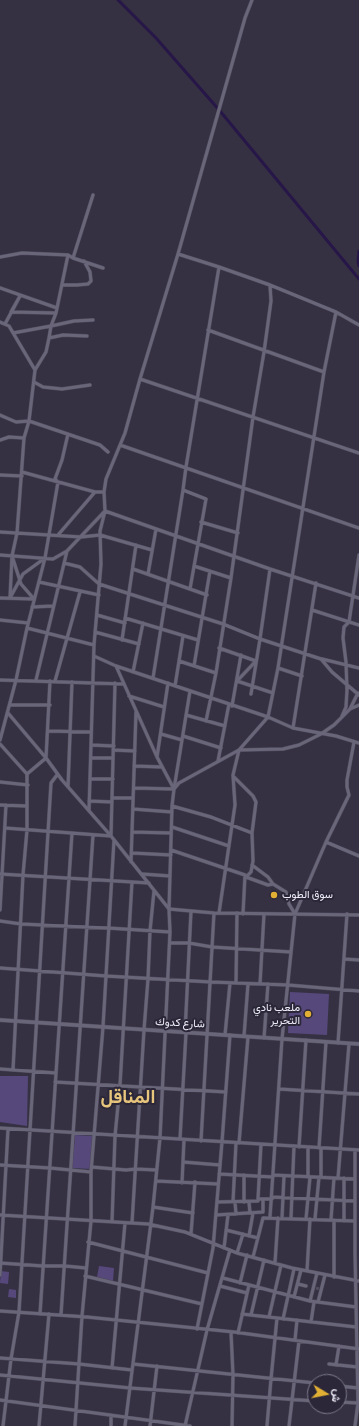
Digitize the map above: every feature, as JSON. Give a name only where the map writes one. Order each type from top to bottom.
[{"type":"street","points":[[89,811],[94,645],[101,564],[100,535],[105,511],[104,492],[106,479],[125,433],[241,32],[252,0]]},
{"type":"street","points":[[73,258],[93,195]]},
{"type":"street","points":[[0,257],[22,253],[68,255],[103,268]]},
{"type":"street","points":[[178,254],[270,285],[336,312],[359,325]]},
{"type":"street","points":[[10,598],[12,556],[17,533],[24,438],[29,421],[35,370],[46,352],[68,255]]},
{"type":"street","points":[[62,285],[88,284],[91,281],[90,272],[84,261]]},
{"type":"street","points":[[153,678],[219,267]]},
{"type":"street","points":[[206,721],[216,673],[238,533],[253,418],[271,301],[270,285]]},
{"type":"street","points":[[0,288],[57,308]]},
{"type":"street","points":[[20,296],[11,312],[56,313]]},
{"type":"street","points":[[5,324],[20,296]]},
{"type":"street","points":[[174,789],[179,783],[238,750],[268,717],[282,645],[324,372],[336,312]]},
{"type":"street","points":[[13,333],[74,321],[93,320]]},
{"type":"street","points":[[0,322],[9,326],[35,370]]},
{"type":"street","points":[[208,330],[264,352],[324,372]]},
{"type":"street","points":[[49,338],[63,335],[87,336]]},
{"type":"street","points":[[140,379],[359,454]]},
{"type":"street","points":[[34,382],[43,387],[62,389],[90,385]]},
{"type":"street","points":[[0,414],[16,422],[29,421],[100,445],[108,452]]},
{"type":"street","points":[[0,740],[1,730],[8,713],[28,623],[45,558],[58,482],[56,479],[56,474],[62,460],[68,434]]},
{"type":"street","points":[[0,440],[9,437],[24,438]]},
{"type":"street","points":[[120,445],[359,528]]},
{"type":"street","points":[[22,472],[95,492],[104,492]]},
{"type":"street","points":[[0,475],[22,476]]},
{"type":"street","points":[[183,490],[206,499],[190,589]]},
{"type":"street","points":[[58,535],[95,492]]},
{"type":"street","points":[[105,511],[270,569],[359,598]]},
{"type":"street","points":[[0,555],[53,559],[67,551],[105,511]]},
{"type":"street","points":[[201,522],[238,533]]},
{"type":"street","points":[[148,574],[156,529]]},
{"type":"street","points":[[0,532],[81,537],[100,535],[152,550]]},
{"type":"street","points":[[122,640],[136,545]]},
{"type":"street","points":[[36,680],[67,551]]},
{"type":"street","points":[[340,719],[346,707],[347,685],[343,638],[344,627],[349,622],[359,555]]},
{"type":"street","points":[[12,556],[21,584],[34,599]]},
{"type":"street","points":[[10,598],[23,574],[45,558]]},
{"type":"street","points":[[64,563],[80,566],[99,584],[223,624],[260,639],[282,645],[305,654],[359,668]]},
{"type":"street","points":[[194,566],[231,578]]},
{"type":"street","points":[[133,569],[206,594]]},
{"type":"street","points":[[251,694],[270,569]]},
{"type":"street","points":[[194,666],[210,571]]},
{"type":"street","points":[[39,582],[99,595]]},
{"type":"street","points":[[292,728],[302,676],[316,583]]},
{"type":"street","points":[[55,681],[80,592]]},
{"type":"street","points":[[0,598],[34,599]]},
{"type":"street","points":[[32,607],[53,606]]},
{"type":"street","points":[[312,610],[359,625]]},
{"type":"street","points":[[97,615],[125,623]]},
{"type":"street","points":[[126,618],[198,640]]},
{"type":"street","points":[[0,620],[28,623]]},
{"type":"street","points":[[133,672],[143,623]]},
{"type":"street","points":[[27,628],[94,645]]},
{"type":"street","points":[[95,632],[139,644]]},
{"type":"street","points":[[175,686],[184,636]]},
{"type":"street","points":[[219,648],[256,661]]},
{"type":"street","points":[[218,762],[241,655]]},
{"type":"street","points":[[94,656],[133,672],[268,717],[292,728],[336,736],[359,743]]},
{"type":"street","points":[[238,750],[291,748],[299,746],[321,734],[350,709],[359,694],[332,672],[322,659]]},
{"type":"street","points":[[179,661],[216,673]]},
{"type":"street","points":[[236,681],[256,661]]},
{"type":"street","points":[[116,666],[157,757],[174,789]]},
{"type":"street","points":[[278,668],[302,676]]},
{"type":"street","points":[[0,680],[123,684]]},
{"type":"street","points":[[27,774],[46,758],[50,706],[50,681]]},
{"type":"street","points":[[236,681],[273,693]]},
{"type":"street","points":[[68,787],[72,682]]},
{"type":"street","points":[[111,836],[115,683]]},
{"type":"street","points":[[157,757],[168,683]]},
{"type":"street","points":[[125,1426],[143,1290],[160,1138],[170,943],[169,909],[172,806],[190,691]]},
{"type":"street","points":[[129,696],[164,708]]},
{"type":"street","points":[[10,705],[50,706]]},
{"type":"street","points":[[350,709],[359,705]]},
{"type":"street","points":[[131,862],[136,712]]},
{"type":"street","points":[[8,713],[46,758],[57,775],[111,836],[169,909],[243,914],[359,915]]},
{"type":"street","points":[[186,715],[225,726]]},
{"type":"street","points":[[48,731],[92,732]]},
{"type":"street","points":[[161,734],[221,748]]},
{"type":"street","points":[[270,1217],[282,1039],[295,914],[326,842],[349,795],[347,780],[354,742]]},
{"type":"street","points":[[0,744],[27,774],[28,785],[26,806],[27,830],[12,1070]]},
{"type":"street","points":[[91,745],[135,751]]},
{"type":"street","points":[[219,913],[225,868],[233,826],[235,805],[233,775],[238,750]]},
{"type":"street","points":[[91,758],[113,758]]},
{"type":"street","points":[[134,766],[162,767]]},
{"type":"street","points":[[2,1426],[19,1312],[51,783],[57,775]]},
{"type":"street","points":[[233,775],[238,782],[246,787],[256,802],[252,833],[252,865],[251,872],[246,877],[243,914]]},
{"type":"street","points":[[90,779],[113,779]]},
{"type":"street","points":[[0,782],[28,785]]},
{"type":"street","points":[[134,788],[174,789]]},
{"type":"street","points":[[112,798],[133,798]]},
{"type":"street","points":[[89,801],[112,802]]},
{"type":"street","points":[[0,805],[26,806]]},
{"type":"street","points":[[0,910],[6,805]]},
{"type":"street","points":[[172,806],[211,817],[252,833]]},
{"type":"street","points":[[133,809],[172,812]]},
{"type":"street","points":[[172,827],[229,846]]},
{"type":"street","points":[[5,828],[111,836]]},
{"type":"street","points":[[132,832],[172,833]]},
{"type":"street","points":[[40,1314],[72,833]]},
{"type":"street","points":[[61,1315],[93,835]]},
{"type":"street","points":[[75,1426],[90,1221],[91,1172],[103,1027],[114,840]]},
{"type":"street","points":[[326,842],[359,856]]},
{"type":"street","points":[[171,850],[244,874],[246,877],[268,885],[273,884]]},
{"type":"street","points":[[132,852],[171,855]]},
{"type":"street","points":[[252,865],[268,877],[273,884],[286,892],[289,904],[295,914]]},
{"type":"street","points":[[1,874],[149,884]]},
{"type":"street","points":[[142,874],[170,876]]},
{"type":"street","points":[[112,1222],[113,1169],[124,1028],[132,882]]},
{"type":"street","points":[[132,1224],[150,931],[154,891]]},
{"type":"street","points":[[182,1183],[183,1089],[191,911]]},
{"type":"street","points":[[201,1141],[214,913]]},
{"type":"street","points":[[236,983],[237,913]]},
{"type":"street","points":[[260,984],[264,914]]},
{"type":"street","points":[[338,1043],[347,914]]},
{"type":"street","points":[[0,921],[21,924],[170,932]]},
{"type":"street","points":[[170,943],[189,943],[212,947],[291,952]]},
{"type":"street","points":[[344,959],[359,960]]},
{"type":"street","points":[[0,968],[148,979],[288,985],[359,991]]},
{"type":"street","points":[[197,1328],[213,1243],[218,1202],[218,1184],[226,1092],[230,983]]},
{"type":"street","points":[[236,1214],[233,1174],[238,1143],[246,1037],[248,984]]},
{"type":"street","points":[[264,1038],[268,984]]},
{"type":"street","name":"شارع كدوك","points":[[0,1020],[359,1044]]},
{"type":"street","points":[[299,1147],[306,1040]]},
{"type":"street","points":[[316,1219],[320,1177],[320,1148],[326,1042]]},
{"type":"street","points":[[338,1178],[349,1044]]},
{"type":"street","points":[[0,1069],[56,1073]]},
{"type":"street","points":[[56,1082],[226,1092]]},
{"type":"street","points":[[279,1089],[359,1094]]},
{"type":"street","points":[[0,1128],[357,1150],[355,1221],[358,1403],[355,1426]]},
{"type":"street","points":[[0,1275],[2,1215],[8,1129]]},
{"type":"street","points":[[258,1199],[261,1144]]},
{"type":"street","points":[[291,1218],[294,1146]]},
{"type":"street","points":[[306,1219],[309,1177],[308,1147]]},
{"type":"street","points":[[183,1162],[220,1165]]},
{"type":"street","points":[[0,1165],[91,1172]]},
{"type":"street","points":[[92,1167],[126,1170],[156,1170]]},
{"type":"street","points":[[219,1174],[355,1179]]},
{"type":"street","points":[[244,1175],[244,1202]]},
{"type":"street","points":[[275,1263],[284,1176]]},
{"type":"street","points":[[334,1178],[332,1200],[334,1277]]},
{"type":"street","points":[[344,1178],[344,1221]]},
{"type":"street","points":[[156,1180],[182,1183],[195,1182],[218,1184]]},
{"type":"street","points":[[191,1234],[195,1182]]},
{"type":"street","points":[[218,1202],[249,1202],[258,1201],[258,1199],[283,1197],[355,1201]]},
{"type":"street","points":[[216,1215],[263,1212],[263,1199]]},
{"type":"street","points":[[249,1202],[251,1213],[249,1236]]},
{"type":"street","points":[[153,1207],[193,1213]]},
{"type":"street","points":[[224,1248],[228,1214]]},
{"type":"street","points":[[2,1215],[150,1225],[174,1229],[191,1234],[246,1256],[294,1269],[357,1281]]},
{"type":"street","points":[[253,1257],[263,1218],[270,1217],[355,1221]]},
{"type":"street","points":[[307,1271],[310,1219]]},
{"type":"street","points":[[112,1368],[125,1223]]},
{"type":"street","points":[[226,1230],[258,1238]]},
{"type":"street","points":[[237,1253],[243,1234]]},
{"type":"street","points":[[88,1242],[208,1273]]},
{"type":"street","points":[[185,1426],[207,1330],[230,1250]]},
{"type":"street","points":[[240,1283],[246,1256]]},
{"type":"street","points":[[251,1315],[264,1260]]},
{"type":"street","points":[[0,1262],[22,1265],[86,1268]]},
{"type":"street","points":[[269,1317],[281,1265]]},
{"type":"street","points":[[283,1319],[294,1269]]},
{"type":"street","points":[[294,1297],[301,1270]]},
{"type":"street","points":[[317,1273],[316,1288],[318,1302]]},
{"type":"street","points":[[310,1301],[316,1288],[326,1275]]},
{"type":"street","points":[[85,1276],[202,1304]]},
{"type":"street","points":[[223,1278],[314,1302],[357,1305]]},
{"type":"street","points":[[298,1284],[306,1286]]},
{"type":"street","points":[[238,1333],[249,1285]]},
{"type":"street","points":[[220,1286],[248,1293]]},
{"type":"street","points":[[311,1322],[314,1302]]},
{"type":"street","points":[[0,1311],[82,1316],[197,1328],[358,1349]]},
{"type":"street","points":[[39,1426],[49,1314]]},
{"type":"street","points":[[242,1314],[356,1327]]},
{"type":"street","points":[[267,1426],[270,1379],[277,1318]]},
{"type":"street","points":[[289,1426],[294,1381],[297,1320]]},
{"type":"street","points":[[231,1332],[233,1374],[232,1426]]},
{"type":"street","points":[[336,1364],[339,1346]]},
{"type":"street","points":[[0,1358],[132,1370]]},
{"type":"street","points":[[133,1364],[307,1382]]},
{"type":"street","points":[[329,1364],[357,1366]]},
{"type":"street","points":[[150,1426],[157,1366]]},
{"type":"street","points":[[0,1375],[154,1390],[307,1400]]},
{"type":"street","points":[[347,1387],[358,1388]]},
{"type":"street","points":[[0,1400],[190,1426]]},
{"type":"street","points":[[347,1402],[358,1403]]},
{"type":"street","points":[[111,1415],[111,1426]]},
{"type":"shaded area","name":"ملعب نادي التحرير","points":[[290,992],[329,994],[327,1035],[288,1033]]},
{"type":"shaded area","points":[[0,1076],[28,1076],[27,1126],[0,1122]]},
{"type":"shaded area","points":[[75,1135],[93,1136],[90,1169],[72,1168]]},
{"type":"shaded area","points":[[99,1266],[114,1268],[113,1281],[97,1277]]},
{"type":"shaded area","points":[[1,1271],[9,1272],[8,1284],[0,1283]]},
{"type":"shaded area","points":[[9,1289],[16,1290],[16,1298],[8,1297]]},
{"type":"waterway","points":[[118,0],[156,38],[220,111],[359,279]]},
{"type":"waterway","points":[[359,251],[359,266]]},
{"type":"place","name":"سوق الطوب","points":[[274,895]]},
{"type":"place","name":"ملعب نادي التحرير","points":[[308,1014]]},
{"type":"district","name":"المناقل","points":[[128,1097]]}]
